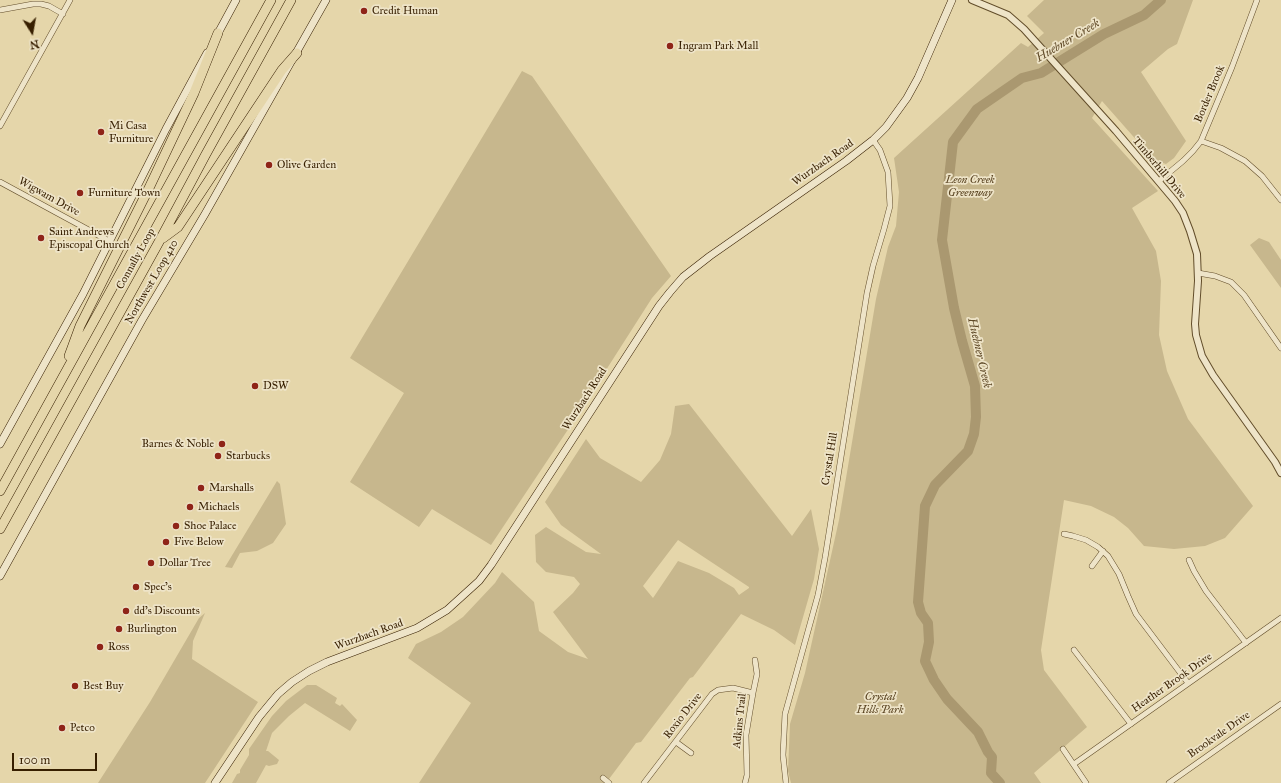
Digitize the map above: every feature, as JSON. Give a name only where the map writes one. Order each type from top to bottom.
[{"type":"highway","name":"Connally Loop","points":[[0,491],[271,0]]},
{"type":"highway","name":"Connally Loop","points":[[0,529],[291,0]]},
{"type":"highway","points":[[58,386],[80,326],[147,193],[187,107],[218,33]]},
{"type":"highway","points":[[160,240],[178,227],[282,70],[297,53]]},
{"type":"main road","points":[[0,444],[83,294],[169,122],[236,0]]},
{"type":"main road","name":"Northwest Loop 410","points":[[0,576],[142,320],[206,214],[326,0]]},
{"type":"main road","name":"Wurzbach Road","points":[[215,783],[259,716],[278,694],[292,682],[327,662],[417,628],[448,610],[466,594],[491,565],[654,313],[670,292],[683,277],[710,256],[846,161],[873,140],[886,126],[907,98],[918,78],[952,0]]},
{"type":"street","points":[[0,126],[70,0]]},
{"type":"street","name":"Timberhill Drive","points":[[972,0],[1008,15],[1024,29],[1116,131],[1159,181],[1183,213],[1190,231],[1196,254],[1198,272],[1195,324],[1196,335],[1202,356],[1213,375],[1275,462],[1281,473]]},
{"type":"street","name":"Border Brook","points":[[1159,181],[1186,158],[1201,141],[1232,67],[1256,0]]},
{"type":"street","points":[[0,10],[41,4],[49,6],[63,14]]},
{"type":"street","name":"Crystal Hill","points":[[786,783],[783,755],[785,714],[818,595],[867,293],[890,206],[888,172],[880,150],[873,140]]},
{"type":"street","points":[[1201,141],[1221,148],[1246,162],[1262,176],[1281,200]]},
{"type":"street","name":"Wigwam Drive","points":[[0,182],[109,241]]},
{"type":"street","points":[[1198,272],[1231,282],[1244,295],[1281,348]]},
{"type":"street","points":[[1064,534],[1086,540],[1103,552],[1116,568],[1136,614],[1188,683]]},
{"type":"street","points":[[1092,566],[1103,552]]},
{"type":"street","points":[[1189,560],[1206,591],[1246,643]]},
{"type":"street","name":"Heather Brook Drive","points":[[1074,764],[1281,618]]},
{"type":"street","points":[[1074,650],[1131,724]]},
{"type":"street","name":"Adkins Trail","points":[[745,783],[747,775],[746,735],[752,693],[757,674],[755,660]]},
{"type":"street","name":"Roxio Drive","points":[[644,783],[712,694],[718,690],[733,688],[752,693]]},
{"type":"street","name":"Brookvale Drive","points":[[1169,783],[1281,704]]},
{"type":"street","points":[[676,742],[691,753]]},
{"type":"street","points":[[1063,749],[1086,783]]},
{"type":"street","points":[[603,778],[609,783]]},
{"type":"green space","points":[[1044,0],[1193,0],[1177,44],[1168,49],[1141,72],[1186,141],[1174,158],[1166,164],[1154,160],[1102,101],[1092,118],[1158,191],[1132,208],[1156,251],[1161,281],[1159,335],[1167,371],[1188,419],[1253,506],[1225,538],[1205,546],[1174,549],[1144,546],[1128,528],[1114,517],[1091,506],[1064,500],[1041,650],[1044,670],[1087,727],[1034,773],[1041,783],[791,783],[788,771],[790,724],[805,673],[839,520],[876,299],[888,247],[896,226],[899,192],[894,158],[1021,43],[1028,47],[1044,33],[1027,16]]},
{"type":"green space","points":[[522,71],[532,76],[671,276],[652,298],[569,428],[491,545],[432,509],[419,527],[350,482],[404,393],[350,358]]},
{"type":"green space","points":[[1259,238],[1269,242],[1281,260],[1281,288],[1250,245]]},
{"type":"green space","points":[[689,404],[792,536],[811,509],[819,549],[814,579],[795,645],[774,630],[741,614],[693,677],[690,678],[641,742],[636,743],[606,783],[419,783],[471,703],[408,658],[416,644],[441,632],[463,617],[495,583],[502,572],[534,602],[539,631],[568,652],[588,659],[553,612],[573,593],[580,584],[574,577],[546,572],[536,562],[535,535],[546,527],[586,552],[601,554],[561,525],[545,502],[586,439],[600,458],[641,482],[660,460],[671,434],[675,406]],"holes":[[[678,540],[749,587],[739,595],[734,588],[709,573],[678,561],[653,598],[643,586]]]},
{"type":"green space","points":[[277,481],[280,484],[286,524],[273,543],[257,551],[240,553],[232,568],[225,567]]},
{"type":"green space","points":[[205,613],[193,641],[192,659],[258,702],[205,783],[98,783],[150,702],[199,618]]},
{"type":"green space","points":[[307,685],[316,685],[337,698],[335,703],[340,706],[342,704],[357,720],[350,731],[305,703],[272,733],[266,751],[279,760],[277,764],[269,766],[266,765],[256,783],[232,783],[237,774],[240,773],[240,770],[249,755],[249,749],[272,716],[286,701]]},
{"type":"waterway","name":"Huebner Creek","points":[[1000,783],[991,773],[992,757],[978,732],[947,699],[934,680],[925,661],[929,642],[928,623],[921,613],[918,602],[925,506],[935,485],[968,451],[974,434],[976,417],[975,386],[954,308],[942,240],[953,142],[977,109],[1022,78],[1041,73],[1104,34],[1144,15],[1161,0]]},
{"type":"place","name":"Credit Human","points":[[364,11]]},
{"type":"place","name":"Ingram Park Mall","points":[[670,46]]},
{"type":"place","name":"Mi Casa Furniture","points":[[101,132]]},
{"type":"place","name":"Olive Garden","points":[[269,165]]},
{"type":"place","name":"Furniture Town","points":[[80,193]]},
{"type":"place","name":"Saint Andrews Episcopal Church","points":[[41,238]]},
{"type":"place","name":"DSW","points":[[255,386]]},
{"type":"place","name":"Barnes & Noble","points":[[222,444]]},
{"type":"place","name":"Starbucks","points":[[218,456]]},
{"type":"place","name":"Marshalls","points":[[201,488]]},
{"type":"place","name":"Michaels","points":[[190,507]]},
{"type":"place","name":"Shoe Palace","points":[[176,526]]},
{"type":"place","name":"Five Below","points":[[166,542]]},
{"type":"place","name":"Dollar Tree","points":[[151,563]]},
{"type":"place","name":"Spec's","points":[[136,587]]},
{"type":"place","name":"dd's Discounts","points":[[126,611]]},
{"type":"place","name":"Burlington","points":[[119,629]]},
{"type":"place","name":"Ross","points":[[100,647]]},
{"type":"place","name":"Best Buy","points":[[75,686]]},
{"type":"place","name":"Petco","points":[[62,728]]},
{"type":"park label","name":"Leon Creek Greenway","points":[[970,186]]},
{"type":"park label","name":"Crystal Hills Park","points":[[880,703]]}]
